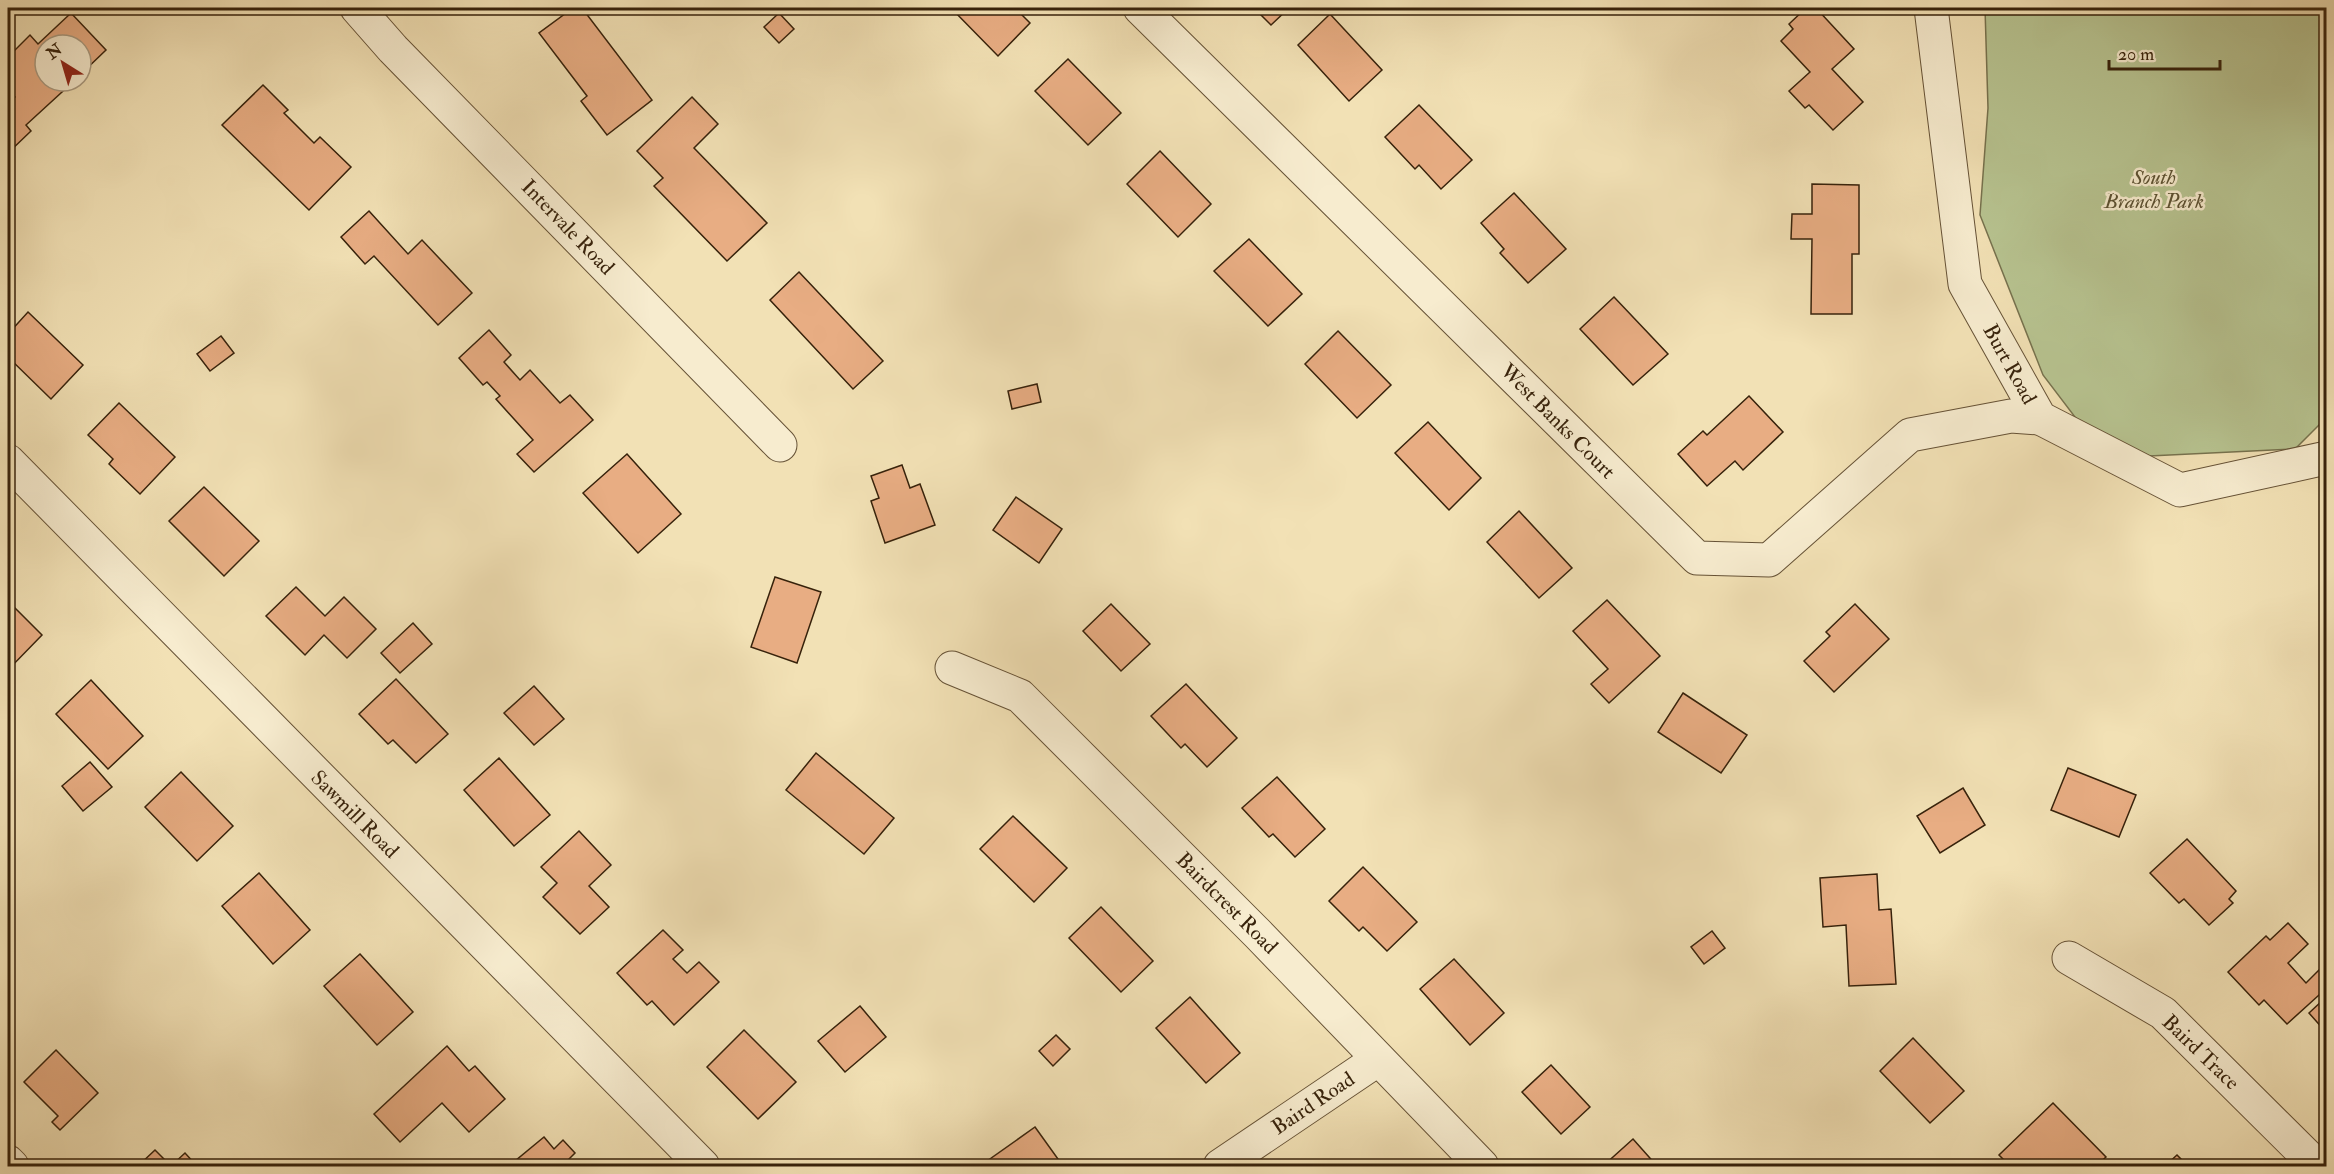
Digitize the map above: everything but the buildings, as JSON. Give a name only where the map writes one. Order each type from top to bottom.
[{"type":"street","name":"Intervale Road","points":[[357,8],[393,49],[780,445]]},
{"type":"street","name":"West Banks Court","points":[[1140,8],[1697,558],[1769,560],[1910,435],[2011,416],[2040,418]]},
{"type":"street","name":"Burt Road","points":[[1931,8],[1965,284],[2040,418],[2180,490],[2326,458]]},
{"type":"street","name":"Sawmill Road","points":[[8,461],[703,1167]]},
{"type":"street","name":"Bairdcrest Road","points":[[952,668],[1020,696],[1258,934],[1482,1167]]},
{"type":"street","name":"Baird Trace","points":[[2069,958],[2163,1013],[2317,1167]]},
{"type":"street","name":"Baird Road","points":[[1220,1167],[1377,1060]]},
{"type":"street","points":[[8,1162],[12,1167]]},
{"type":"green space","name":"South Branch Park","points":[[1985,8],[2326,8],[2326,418],[2295,449],[2149,456],[2081,425],[2043,375],[1980,215],[1988,108]]}]
